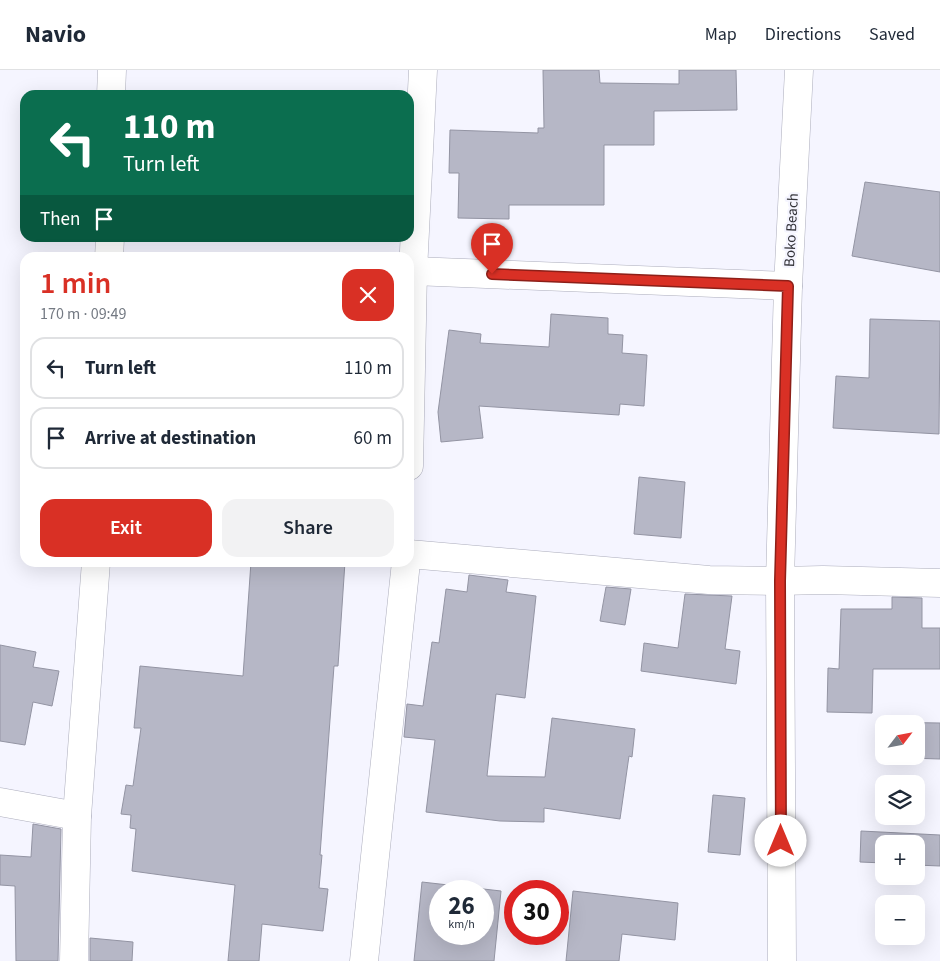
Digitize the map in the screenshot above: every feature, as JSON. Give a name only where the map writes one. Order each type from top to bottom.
[{"type":"street","points":[[112,70],[112,90]]},
{"type":"street","points":[[422,70],[414,271],[788,286]]},
{"type":"street","name":"Boko Beach","points":[[782,961],[780,581],[788,286],[799,70]]},
{"type":"street","points":[[414,554],[709,580],[940,582]]},
{"type":"street","points":[[74,961],[77,816],[96,567]]},
{"type":"street","points":[[364,961],[405,567]]},
{"type":"street","points":[[0,802],[77,816]]},
{"type":"building","points":[[543,70],[599,70],[600,83],[679,84],[679,70],[736,70],[737,110],[654,111],[654,145],[604,145],[604,205],[509,205],[509,219],[458,218],[459,173],[449,173],[450,130],[538,133],[538,128],[544,128]]},
{"type":"building","points":[[865,182],[940,192],[940,272],[852,256]]},
{"type":"building","points":[[551,314],[608,318],[608,334],[623,335],[622,353],[647,355],[644,406],[620,404],[619,415],[479,406],[483,438],[441,442],[438,412],[449,330],[481,334],[480,343],[549,347]]},
{"type":"building","points":[[870,319],[940,321],[939,434],[833,428],[836,376],[869,378]]},
{"type":"building","points":[[639,477],[685,482],[681,538],[634,534]]},
{"type":"building","points":[[251,567],[345,567],[338,666],[334,666],[320,855],[322,855],[319,888],[328,889],[323,931],[262,924],[259,961],[228,961],[235,885],[132,871],[136,829],[130,828],[131,815],[121,814],[126,785],[133,786],[141,728],[134,728],[140,666],[243,676]]},
{"type":"building","points":[[469,575],[508,580],[506,592],[536,596],[525,698],[496,694],[487,776],[545,777],[552,718],[635,729],[632,757],[629,756],[620,819],[544,808],[544,822],[500,821],[426,812],[435,740],[404,737],[407,704],[423,706],[432,642],[439,643],[446,589],[467,592]]},
{"type":"building","points":[[606,587],[631,589],[625,625],[600,621]]},
{"type":"building","points":[[685,594],[732,596],[725,649],[740,651],[736,684],[641,671],[644,643],[678,648]]},
{"type":"building","points":[[892,597],[922,598],[922,628],[940,628],[940,669],[873,669],[872,713],[827,712],[828,668],[839,669],[841,609],[892,609]]},
{"type":"building","points":[[0,645],[36,652],[33,667],[59,671],[52,706],[33,702],[25,745],[0,741]]},
{"type":"building","points":[[925,723],[940,723],[940,759],[925,759]]},
{"type":"building","points":[[713,795],[745,798],[740,855],[708,852]]},
{"type":"building","points":[[33,824],[61,829],[58,961],[16,961],[15,886],[0,885],[0,855],[31,857]]},
{"type":"building","points":[[861,831],[940,835],[940,866],[925,865],[925,835],[875,835],[875,863],[860,862]]},
{"type":"building","points":[[422,882],[429,883],[429,945],[494,945],[494,890],[501,891],[494,961],[414,961]]},
{"type":"building","points":[[573,891],[678,903],[675,940],[622,934],[619,961],[566,961]]},
{"type":"building","points":[[90,938],[133,942],[132,961],[90,961]]},
{"type":"route","points":[[492,274],[788,286],[780,581],[781,841]]}]
